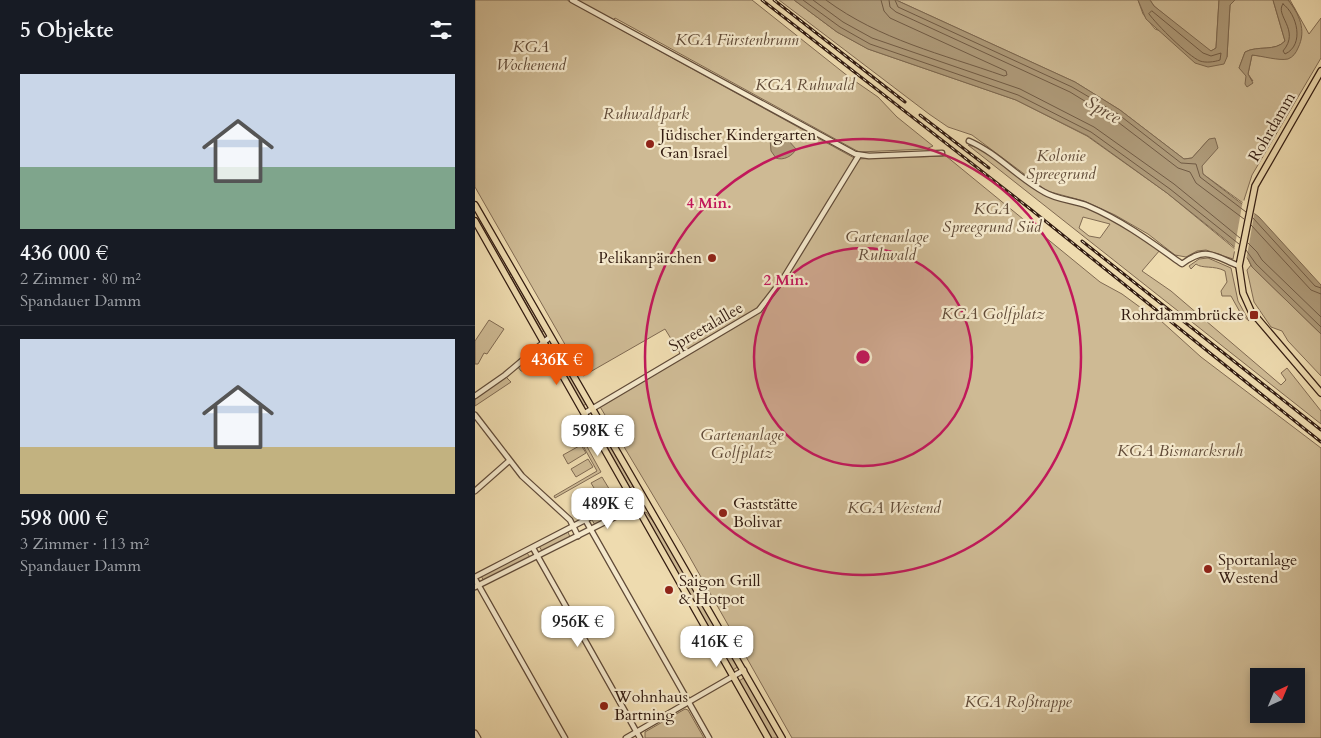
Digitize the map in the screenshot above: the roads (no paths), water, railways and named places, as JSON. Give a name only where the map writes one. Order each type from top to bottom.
[{"type":"main road","name":"Rohrdamm","points":[[1239,264],[1251,198],[1259,178],[1321,72]]},
{"type":"main road","points":[[475,205],[782,738]]},
{"type":"main road","points":[[475,221],[769,738]]},
{"type":"main road","points":[[1239,264],[1243,293],[1251,310],[1321,393]]},
{"type":"street","points":[[572,0],[859,155],[942,153]]},
{"type":"street","points":[[969,140],[981,146],[1043,192],[1085,204],[1115,218],[1144,235],[1182,264],[1191,257],[1205,253],[1239,264]]},
{"type":"street","name":"Spreetalallee","points":[[585,413],[759,310],[783,279],[859,155]]},
{"type":"street","points":[[475,396],[505,375],[550,337]]},
{"type":"street","points":[[475,416],[509,461],[536,490],[570,520],[578,536]]},
{"type":"street","points":[[475,491],[509,461]]},
{"type":"street","points":[[565,738],[477,586],[475,578],[639,492]]},
{"type":"street","points":[[477,586],[645,502]]},
{"type":"street","points":[[586,521],[709,738]]},
{"type":"street","points":[[533,548],[640,738]]},
{"type":"street","points":[[626,738],[744,670]]},
{"type":"street","points":[[475,733],[478,738]]},
{"type":"water","name":"Spree","points":[[794,0],[896,0],[1075,82],[1120,110],[1184,159],[1192,158],[1209,139],[1215,138],[1218,148],[1202,166],[1203,174],[1259,217],[1321,285],[1321,334],[1252,267],[1248,259],[1237,249],[1167,193],[1088,136],[1016,100],[868,49],[837,32]]},
{"type":"water","points":[[1138,0],[1150,0],[1154,6],[1211,51],[1216,48],[1219,0],[1235,0],[1230,5],[1227,57],[1224,64],[1208,67],[1195,63],[1146,19]]},
{"type":"water","points":[[1273,0],[1288,0],[1292,5],[1301,22],[1301,41],[1295,53],[1288,59],[1252,55],[1248,74],[1253,83],[1247,87],[1245,84],[1246,76],[1239,68],[1245,52],[1276,46],[1285,41]]},
{"type":"water","points":[[778,135],[788,140],[796,149],[793,154],[785,158],[776,158],[771,151],[770,139]]},
{"type":"railway","points":[[762,0],[1029,208],[1321,442]]},
{"type":"railway","points":[[774,0],[905,102]]},
{"type":"railway","points":[[920,115],[989,168]]},
{"type":"railway","points":[[1082,241],[1321,430]]},
{"type":"place","name":"Jüdischer Kindergarten Gan Israel","points":[[650,144]]},
{"type":"place","name":"Pelikanpärchen","points":[[712,258]]},
{"type":"place","name":"Rohrdammbrücke","points":[[1254,315]]},
{"type":"place","name":"Gaststätte Bolivar","points":[[723,513]]},
{"type":"place","name":"Sportanlage Westend","points":[[1208,569]]},
{"type":"place","name":"Saigon Grill & Hotpot","points":[[669,590]]},
{"type":"place","name":"Wohnhaus Bartning","points":[[604,706]]},
{"type":"park label","name":"KGA Fürstenbrunn","points":[[737,40]]},
{"type":"park label","name":"KGA Wochenend","points":[[531,56]]},
{"type":"park label","name":"KGA Ruhwald","points":[[805,85]]},
{"type":"park label","name":"Ruhwaldpark","points":[[646,114]]},
{"type":"park label","name":"Kolonie Spreegrund","points":[[1061,165]]},
{"type":"park label","name":"KGA Spreegrund Süd","points":[[992,218]]},
{"type":"park label","name":"Gartenanlage Ruhwald","points":[[887,246]]},
{"type":"park label","name":"KGA Golfplatz","points":[[993,314]]},
{"type":"park label","name":"Gartenanlage Golfplatz","points":[[742,444]]},
{"type":"park label","name":"KGA Bismarcksruh","points":[[1180,451]]},
{"type":"park label","name":"KGA Westend","points":[[894,508]]},
{"type":"park label","name":"KGA Roßtrappe","points":[[1018,702]]}]
